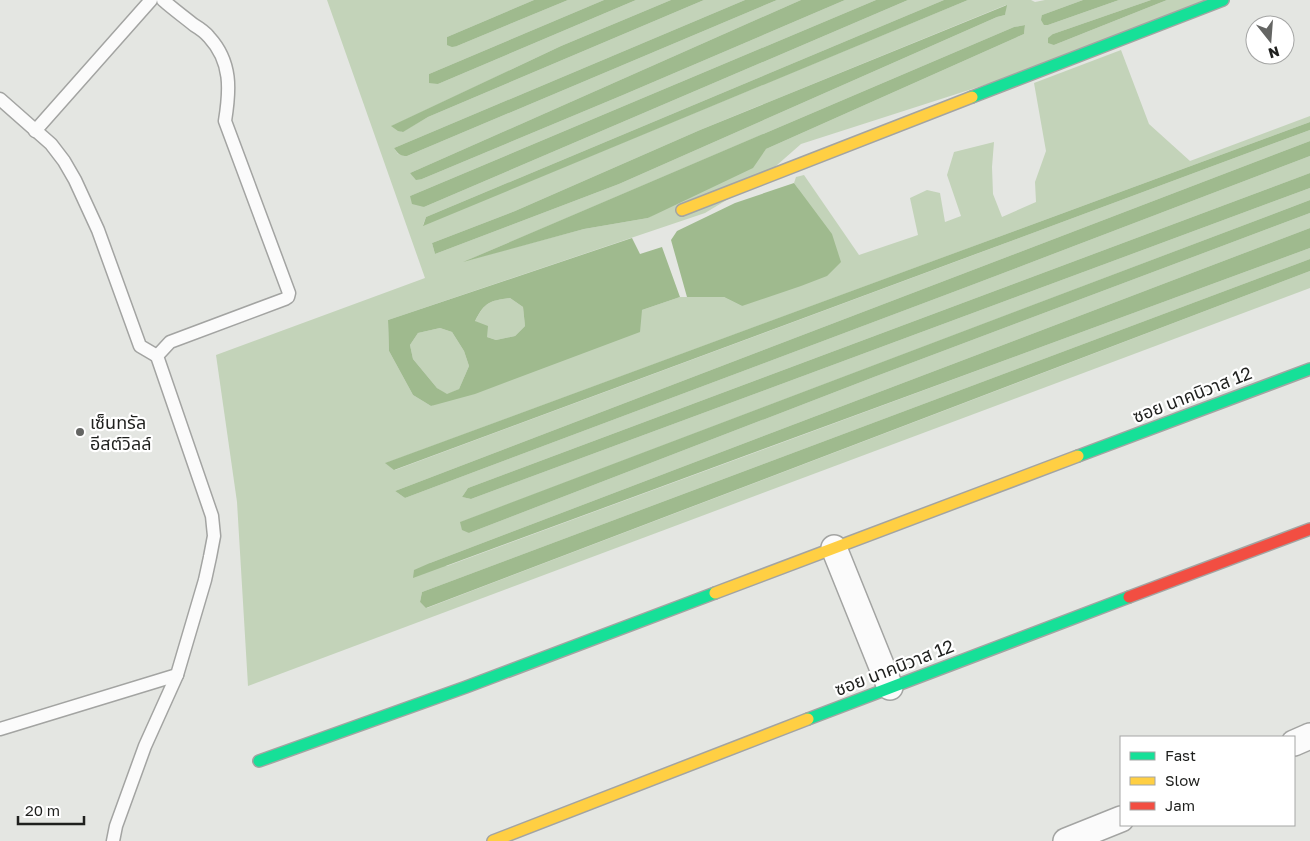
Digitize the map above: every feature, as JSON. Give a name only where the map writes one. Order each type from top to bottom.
[{"type":"street","points":[[682,210],[1223,0]]},
{"type":"street","name":"ซอย นาคนิวาส 12","points":[[260,761],[466,687],[1310,369]]},
{"type":"street","name":"ซอย นาคนิวาส 12","points":[[493,841],[890,687],[1310,530]]},
{"type":"street","points":[[834,548],[890,687]]},
{"type":"street","points":[[1295,743],[1310,736]]},
{"type":"street","points":[[1066,841],[1120,820]]},
{"type":"lane","points":[[35,131],[151,0]]},
{"type":"lane","points":[[157,356],[170,342],[285,299],[289,293],[225,121],[229,84],[227,69],[221,53],[208,36],[166,2]]},
{"type":"lane","points":[[0,99],[51,144],[75,180],[98,230],[140,346],[157,356],[212,516],[214,536],[205,580],[177,675],[145,746],[116,826],[113,841]]},
{"type":"lane","points":[[0,729],[177,675]]},
{"type":"shaded area","points":[[327,0],[534,0],[447,37],[457,46],[568,0],[604,0],[429,74],[438,84],[636,0],[671,0],[561,46],[392,126],[402,132],[428,117],[704,0],[745,0],[394,148],[398,154],[407,156],[777,0],[801,0],[410,173],[422,179],[845,0],[876,0],[410,196],[424,207],[908,0],[944,0],[426,217],[423,225],[968,0],[1031,0],[1035,2],[1045,0],[1083,0],[1042,15],[1048,25],[1119,0],[1151,0],[1053,34],[1054,45],[1167,0],[1211,0],[1022,73],[801,144],[760,180],[705,213],[388,320],[389,351],[413,395],[431,406],[642,310],[680,297],[724,297],[742,306],[799,190],[794,183],[796,177],[804,175],[859,255],[918,235],[910,198],[927,190],[940,193],[945,222],[961,216],[947,175],[954,152],[994,142],[992,167],[993,194],[1002,217],[1036,202],[1035,182],[1046,151],[1034,83],[1121,50],[1149,124],[1190,161],[1310,116],[1310,122],[386,463],[395,470],[1310,130],[1310,141],[395,491],[405,498],[1310,156],[1310,173],[468,488],[462,497],[471,499],[1310,188],[1310,200],[461,522],[469,533],[874,377],[1310,213],[1310,228],[430,563],[447,566],[1310,248],[1310,259],[422,592],[420,602],[427,608],[1310,271],[1310,288],[248,686],[237,502],[216,355],[425,278]],"holes":[[[1006,5],[1005,15],[619,184],[435,254],[432,243],[515,211],[700,130]],[[1025,25],[1024,34],[766,149],[648,218],[584,229],[468,260],[1014,27]]]},
{"type":"shaded area","points":[[534,0],[568,0],[457,46],[447,45],[447,37]]},
{"type":"shaded area","points":[[604,0],[636,0],[438,84],[429,83],[429,74]]},
{"type":"shaded area","points":[[671,0],[704,0],[428,117],[403,132],[391,126],[561,46]]},
{"type":"shaded area","points":[[745,0],[777,0],[407,156],[399,154],[394,148]]},
{"type":"shaded area","points":[[801,0],[845,0],[422,179],[416,180],[410,173]]},
{"type":"shaded area","points":[[876,0],[908,0],[424,207],[412,204],[410,196]]},
{"type":"shaded area","points":[[944,0],[968,0],[423,226],[426,217]]},
{"type":"shaded area","points":[[1083,0],[1119,0],[1048,25],[1044,25],[1041,20],[1042,15]]},
{"type":"shaded area","points":[[1151,0],[1167,0],[1054,45],[1048,43],[1048,38],[1053,34]]},
{"type":"shaded area","points":[[1007,5],[1005,15],[619,184],[435,254],[432,243],[515,211],[700,130]]},
{"type":"shaded area","points":[[1025,25],[1024,34],[766,149],[753,168],[648,218],[584,229],[463,262],[1014,27]]},
{"type":"shaded area","points":[[1310,122],[1310,130],[394,470],[385,463]]},
{"type":"shaded area","points":[[1310,141],[1310,156],[405,498],[395,491]]},
{"type":"shaded area","points":[[1310,173],[1310,188],[471,499],[462,497],[468,488]]},
{"type":"shaded area","points":[[794,183],[832,234],[841,262],[827,276],[742,306],[724,297],[687,297],[671,240],[677,231],[735,203]]},
{"type":"shaded area","points":[[1310,200],[1310,213],[874,377],[469,533],[462,530],[460,522]]},
{"type":"shaded area","points":[[1310,228],[1310,248],[413,578],[414,570],[430,563]]},
{"type":"shaded area","points":[[632,238],[640,254],[662,247],[680,297],[642,310],[640,332],[475,394],[431,406],[413,395],[389,351],[388,320]],"holes":[[[510,298],[523,307],[525,326],[515,336],[496,340],[487,337],[488,326],[475,321],[488,304]],[[440,328],[452,332],[464,351],[469,366],[459,389],[447,394],[437,388],[413,359],[410,345],[418,333]]]},
{"type":"shaded area","points":[[1310,259],[1310,271],[426,608],[420,602],[422,592]]},
{"type":"shaded area","points":[[510,298],[523,307],[525,326],[515,336],[496,340],[487,337],[475,321],[488,304]]},
{"type":"shaded area","points":[[440,328],[452,332],[464,351],[469,366],[459,389],[447,395],[437,388],[413,359],[410,345],[418,333]]},
{"type":"traffic: fast","points":[[972,97],[1223,0]]},
{"type":"traffic: fast","points":[[1078,456],[1310,369]]},
{"type":"traffic: fast","points":[[259,761],[466,687],[715,593]]},
{"type":"traffic: fast","points":[[808,719],[1129,597]]},
{"type":"traffic: slow","points":[[682,210],[972,97]]},
{"type":"traffic: slow","points":[[715,593],[1078,456]]},
{"type":"traffic: slow","points":[[493,841],[808,719]]},
{"type":"traffic: jam","points":[[1129,597],[1310,529]]},
{"type":"place","name":"เซ็นทรัล อีสต์วิลล์","points":[[80,432]]}]
